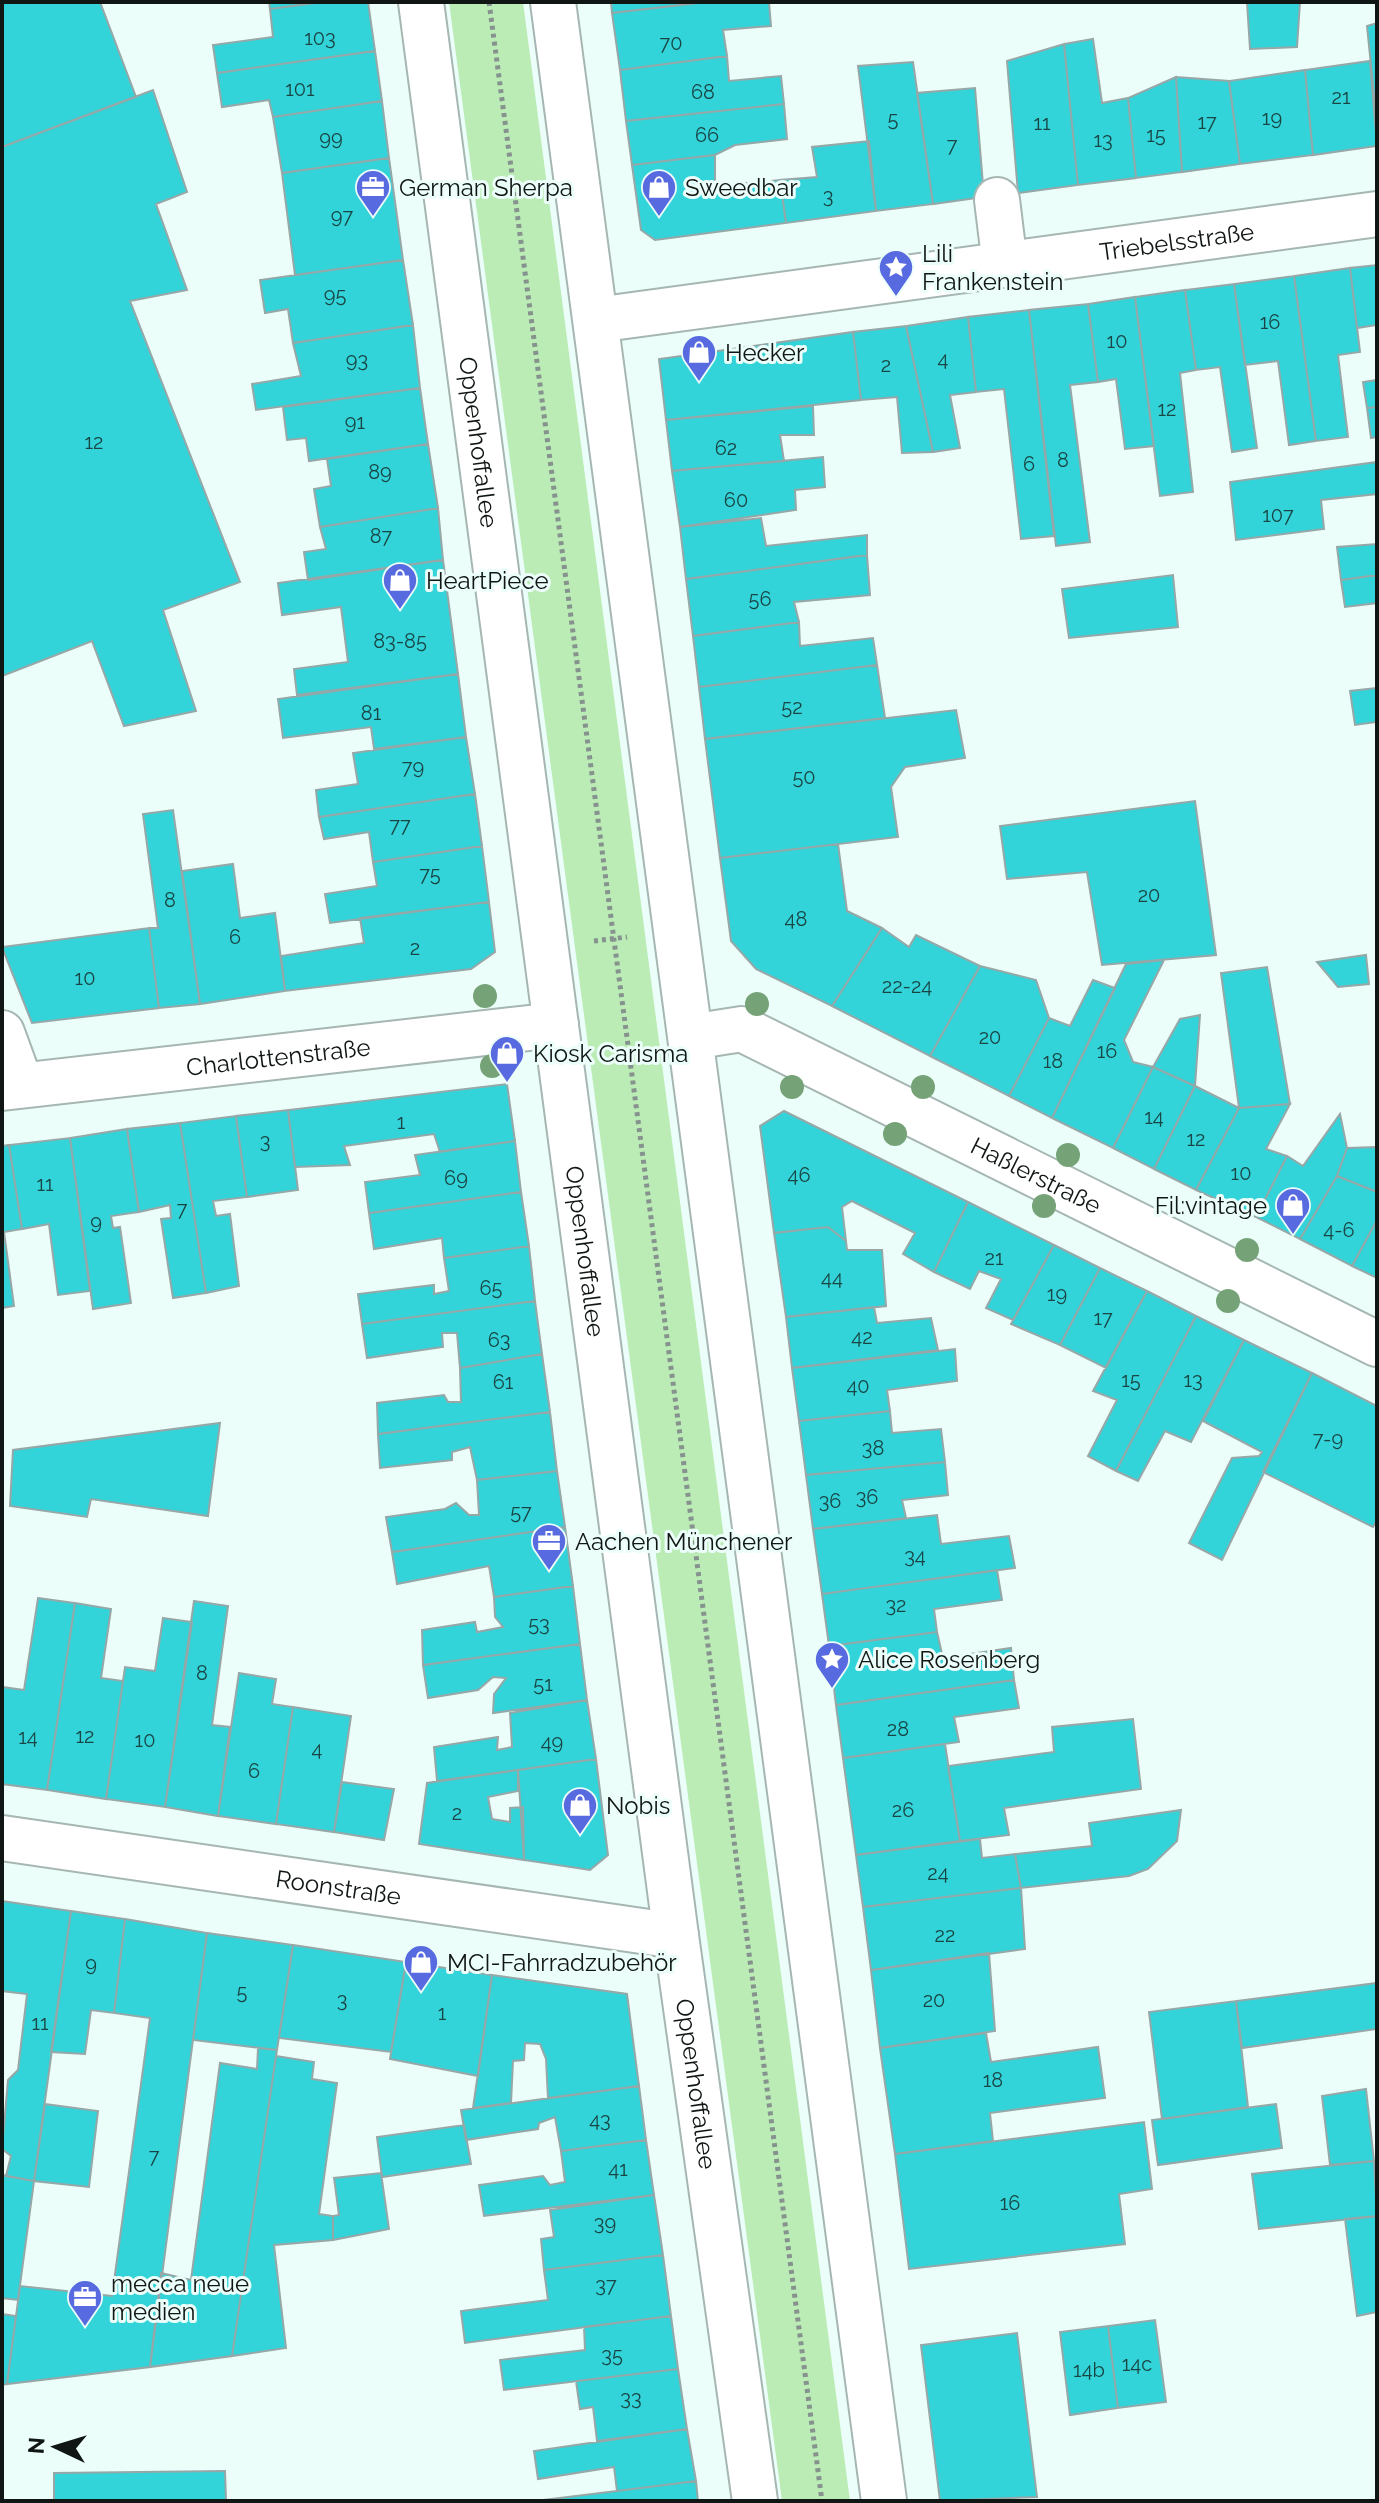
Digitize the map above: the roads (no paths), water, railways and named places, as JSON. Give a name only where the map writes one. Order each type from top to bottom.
[{"type":"street","name":"Oppenhoffallee","points":[[421,2],[676,1936],[755,2501]]},
{"type":"street","points":[[553,2],[884,2501]]},
{"type":"street","points":[[997,200],[1005,265]]},
{"type":"street","name":"Triebelsstraße","points":[[596,320],[1377,214]]},
{"type":"street","name":"Charlottenstraße","points":[[12,1087],[556,1025]]},
{"type":"street","name":"Haßlerstraße","points":[[691,1037],[742,1029],[1377,1344]]},
{"type":"street","points":[[2,1033],[12,1087]]},
{"type":"street","name":"Roonstraße","points":[[2,1838],[676,1936]]},
{"type":"place","name":"German Sherpa","points":[[373,218]]},
{"type":"place","name":"Sweedbar","points":[[659,218]]},
{"type":"place","name":"Lili Frankenstein","points":[[896,298]]},
{"type":"place","name":"Hecker","points":[[699,383]]},
{"type":"place","name":"HeartPiece","points":[[400,611]]},
{"type":"place","name":"Kiosk Carisma","points":[[507,1084]]},
{"type":"place","name":"Fil:vintage","points":[[1293,1236]]},
{"type":"place","name":"Aachen Münchener","points":[[549,1572]]},
{"type":"place","name":"Alice Rosenberg","points":[[832,1690]]},
{"type":"place","name":"Nobis","points":[[580,1836]]},
{"type":"place","name":"MCI-Fahrradzubehör","points":[[421,1993]]},
{"type":"place","name":"mecca neue medien","points":[[85,2328]]}]
